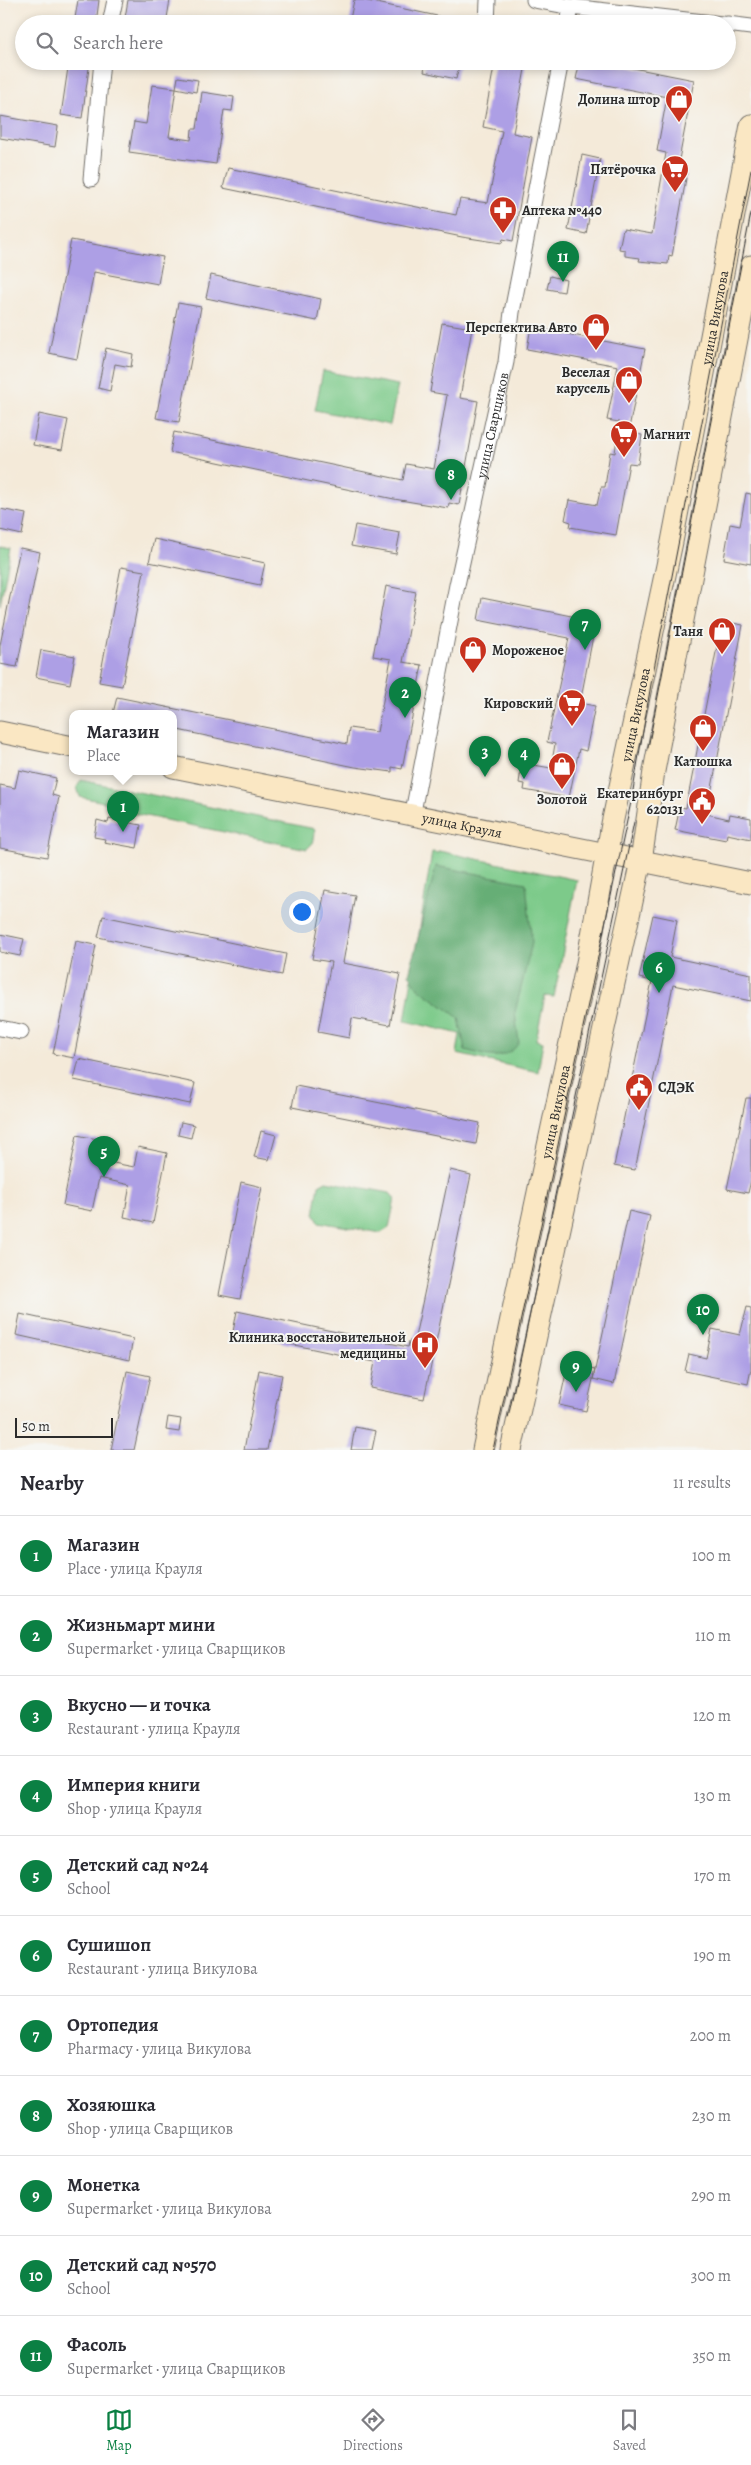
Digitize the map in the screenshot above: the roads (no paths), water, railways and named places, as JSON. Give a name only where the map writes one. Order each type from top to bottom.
[{"type":"street","points":[[112,15],[115,0]]},
{"type":"street","points":[[487,15],[488,0]]},
{"type":"street","points":[[534,0],[571,7],[642,15]]},
{"type":"street","points":[[570,15],[571,7]]},
{"type":"street","points":[[736,25],[751,27]]},
{"type":"street","points":[[91,179],[101,70]]},
{"type":"street","name":"улица Сварщиков","points":[[412,817],[457,585],[506,362],[512,312],[560,70]]},
{"type":"street","name":"улица Викулова","points":[[483,1450],[587,963],[606,854],[672,542],[751,125]]},
{"type":"street","name":"улица Викулова","points":[[511,1450],[640,861],[654,771],[751,266]]},
{"type":"street","points":[[0,732],[69,746]]},
{"type":"street","name":"улица Крауля","points":[[177,768],[412,817],[751,883]]},
{"type":"street","points":[[0,1028],[20,1032]]},
{"type":"tram line","points":[[493,1450],[631,802],[651,684],[751,170]]},
{"type":"tram line","points":[[648,748],[751,213]]},
{"type":"tram line","points":[[508,1418],[634,822]]},
{"type":"place","name":"Долина штор","points":[[679,123]]},
{"type":"place","name":"Пятёрочка","points":[[675,193]]},
{"type":"place","name":"Аптека №440","points":[[503,234]]},
{"type":"place","name":"Фасоль","points":[[563,282]]},
{"type":"place","name":"Перспектива Авто","points":[[596,351]]},
{"type":"place","name":"Веселая карусель","points":[[629,404]]},
{"type":"place","name":"Магнит","points":[[624,458]]},
{"type":"place","name":"Хозяюшка","points":[[451,500]]},
{"type":"place","name":"Ортопедия","points":[[585,650]]},
{"type":"place","name":"Таня","points":[[722,655]]},
{"type":"place","name":"Мороженое","points":[[473,674]]},
{"type":"place","name":"Жизньмарт мини","points":[[405,718]]},
{"type":"place","name":"Кировский","points":[[572,727]]},
{"type":"place","name":"Катюшка","points":[[703,752]]},
{"type":"place","name":"Вкусно — и точка","points":[[485,777]]},
{"type":"place","name":"Империя книги","points":[[524,779]]},
{"type":"place","name":"Золотой","points":[[562,790]]},
{"type":"place","name":"Екатеринбург 620131","points":[[702,825]]},
{"type":"place","name":"Магазин","points":[[123,832]]},
{"type":"place","name":"Сушишоп","points":[[659,993]]},
{"type":"place","name":"СДЭК","points":[[639,1111]]},
{"type":"place","name":"Детский сад №24","points":[[104,1177]]},
{"type":"place","name":"Детский сад №570","points":[[703,1335]]},
{"type":"place","name":"Клиника восстановительной медицины","points":[[425,1369]]},
{"type":"place","name":"Монетка","points":[[576,1392]]}]
